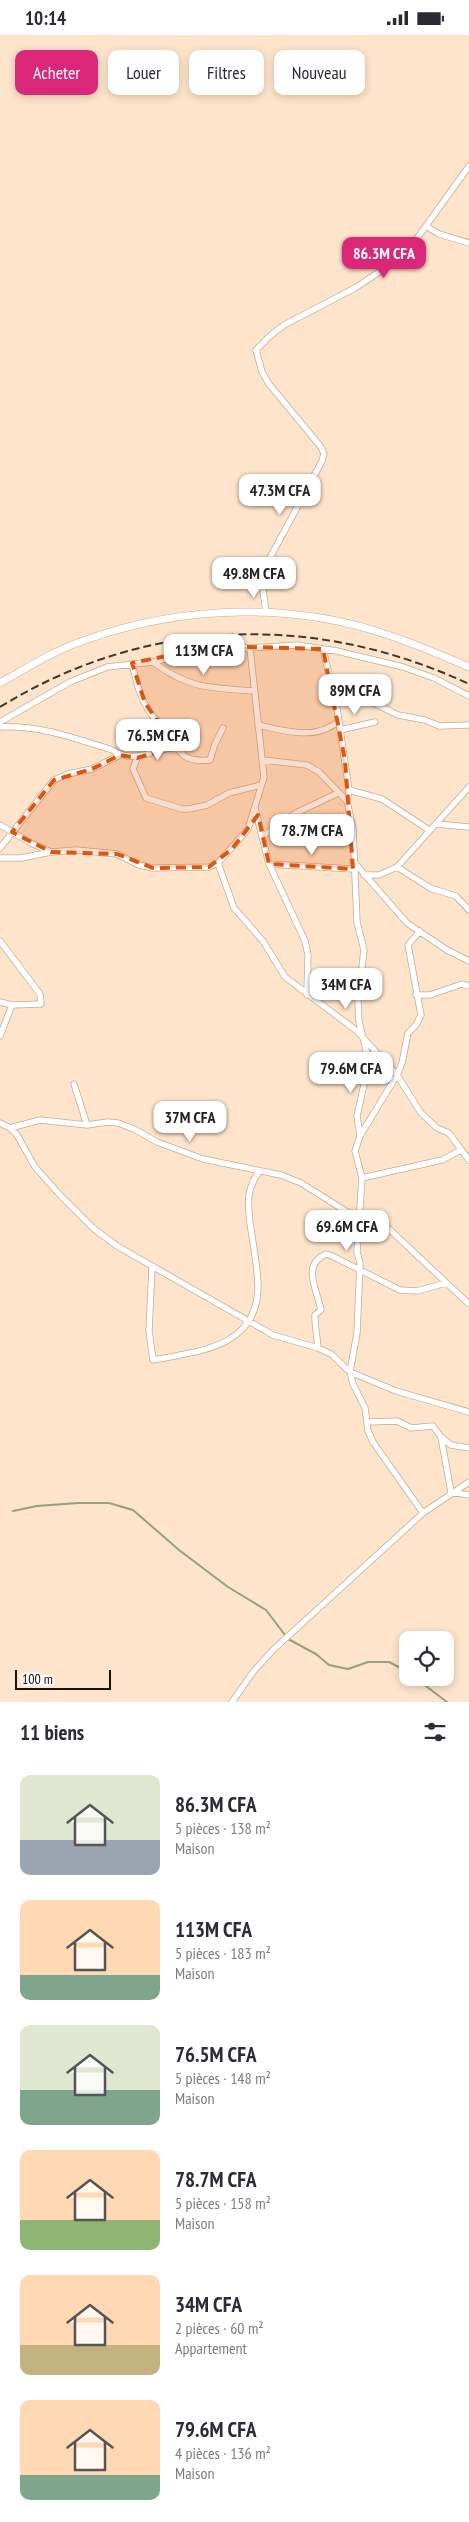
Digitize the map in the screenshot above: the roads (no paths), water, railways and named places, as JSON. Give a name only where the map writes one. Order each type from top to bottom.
[{"type":"street","points":[[266,612],[262,583],[265,567],[322,461],[324,453],[269,384],[262,372],[256,350],[284,325],[355,288],[399,259],[426,226],[469,166]]},
{"type":"street","points":[[426,226],[439,234],[469,243]]},
{"type":"street","points":[[0,683],[79,643],[122,628],[176,617],[266,612],[355,625],[390,635],[469,667]]},
{"type":"street","points":[[0,722],[70,682],[107,667],[153,662],[216,646],[250,648],[284,645],[323,649],[403,667],[434,678],[469,695]]},
{"type":"street","points":[[0,858],[21,858],[51,852],[76,851],[117,854],[139,865],[153,868],[209,867],[218,863],[248,829],[261,785],[263,759],[250,648]]},
{"type":"street","points":[[323,649],[339,721],[349,790],[347,801],[353,829],[353,869],[357,922],[364,950],[358,1002],[363,1039],[369,1062],[357,1116],[360,1136]]},
{"type":"street","points":[[153,662],[173,678],[196,685],[254,691]]},
{"type":"street","points":[[132,663],[136,683],[151,714],[164,727],[174,747],[188,758],[197,761],[210,760],[215,743],[223,728]]},
{"type":"street","points":[[331,682],[398,715],[425,720],[439,727],[469,725]]},
{"type":"street","points":[[258,725],[302,733],[325,730],[339,721]]},
{"type":"street","points":[[340,730],[375,722]]},
{"type":"street","points":[[0,727],[21,726],[45,729],[112,750],[120,755],[137,758],[174,747]]},
{"type":"street","points":[[0,849],[54,781],[68,773],[92,769],[120,755]]},
{"type":"street","points":[[137,758],[133,769],[144,795],[150,799],[182,809],[198,808],[228,793],[261,785]]},
{"type":"street","points":[[263,759],[307,765],[320,772],[347,801]]},
{"type":"street","points":[[364,875],[379,875],[397,867],[429,829],[436,824],[469,787]]},
{"type":"street","points":[[349,790],[382,799],[429,829]]},
{"type":"street","points":[[263,836],[294,814],[338,793]]},
{"type":"street","points":[[255,808],[269,864],[305,941],[308,955],[307,995]]},
{"type":"street","points":[[436,824],[469,827]]},
{"type":"street","points":[[0,825],[51,852]]},
{"type":"street","points":[[353,861],[394,905],[407,923],[447,950],[469,961]]},
{"type":"street","points":[[218,863],[234,908],[263,941],[285,977],[357,1031],[396,1075],[421,1113],[437,1128],[449,1133],[469,1160]]},
{"type":"street","points":[[269,864],[353,869]]},
{"type":"street","points":[[397,867],[430,888],[456,895],[469,910]]},
{"type":"street","points":[[420,931],[408,945],[421,1015],[416,1025],[408,1033],[402,1063],[360,1136],[355,1151],[362,1179],[357,1252],[359,1269],[357,1333],[350,1372],[353,1384],[365,1407],[373,1442],[423,1513]]},
{"type":"street","points":[[0,941],[40,995],[41,1003],[12,1005],[0,1002]]},
{"type":"street","points":[[416,995],[430,995],[456,985],[469,986]]},
{"type":"street","points":[[0,1037],[12,1005]]},
{"type":"street","points":[[74,1084],[87,1125]]},
{"type":"street","points":[[10,1128],[40,1121],[87,1125],[118,1123],[134,1129],[157,1142],[203,1159],[281,1175],[301,1183],[360,1220],[373,1221],[389,1229],[469,1304]]},
{"type":"street","points":[[0,1123],[10,1128],[35,1167],[93,1228],[117,1247],[273,1335],[318,1348],[331,1354],[350,1372],[396,1391],[469,1412]]},
{"type":"street","points":[[362,1179],[442,1160],[461,1150]]},
{"type":"street","points":[[152,1267],[149,1331],[153,1360],[200,1350],[224,1342],[241,1332],[250,1323],[257,1296],[258,1284],[248,1199],[252,1182],[259,1172]]},
{"type":"street","points":[[318,1348],[315,1315],[321,1310],[311,1274],[313,1264],[318,1258],[326,1254],[400,1290],[417,1291],[446,1283]]},
{"type":"street","points":[[367,1422],[397,1421],[411,1428],[433,1426],[441,1437],[451,1445],[469,1448]]},
{"type":"street","points":[[441,1437],[451,1492]]},
{"type":"street","points":[[232,1702],[253,1672],[290,1635],[423,1513],[451,1492],[469,1482]]},
{"type":"street","points":[[451,1492],[469,1495]]},
{"type":"waterway","points":[[13,1511],[37,1506],[78,1503],[109,1503],[133,1510],[179,1550],[228,1587],[266,1610],[285,1635]]},
{"type":"waterway","points":[[288,1639],[316,1654],[329,1665],[348,1669],[368,1662],[389,1662],[399,1667]]},
{"type":"waterway","points":[[426,1686],[447,1702]]},
{"type":"railway","points":[[0,707],[56,677],[113,655],[172,641],[232,635],[291,636],[351,645],[411,661],[469,684]]}]
